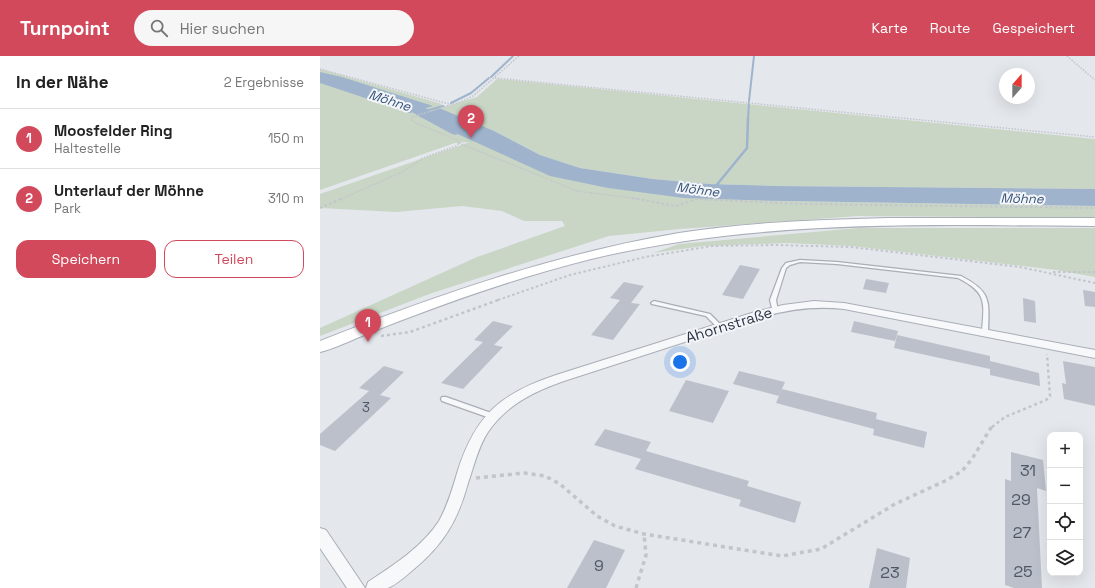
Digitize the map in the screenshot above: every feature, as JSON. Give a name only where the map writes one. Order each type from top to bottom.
[{"type":"main road","points":[[320,347],[412,311],[509,277],[576,258],[681,237],[753,229],[861,223],[1095,222]]},
{"type":"street","name":"Ahornstraße","points":[[374,588],[406,565],[436,537],[449,516],[474,443],[480,430],[502,407],[516,397],[534,388],[775,311],[795,306],[827,304],[985,332],[1095,354]]},
{"type":"street","points":[[320,535],[357,588]]},
{"type":"lane","points":[[775,311],[774,300],[784,268],[788,264],[800,261],[837,263],[959,278],[971,282],[982,292],[986,301],[985,332]]},
{"type":"lane","points":[[654,303],[708,315],[721,328]]},
{"type":"lane","points":[[444,399],[492,416]]},
{"type":"path","points":[[519,56],[473,96],[412,117],[411,120],[456,140],[459,143],[577,191],[648,200],[676,206],[696,199],[811,204],[1095,208]]},
{"type":"path","points":[[1067,56],[1095,80]]},
{"type":"path","points":[[320,69],[450,105]]},
{"type":"path","points":[[495,78],[1095,137]]},
{"type":"path","points":[[320,208],[402,172],[424,158],[456,146],[459,143]]},
{"type":"path","points":[[377,336],[410,332],[462,312],[570,275],[645,257],[712,246],[775,245],[851,247],[1020,267],[1095,283]]},
{"type":"path","points":[[1048,273],[1081,271],[1095,272]]},
{"type":"path","points":[[462,478],[491,477],[524,473],[545,476],[560,484],[597,516],[615,526],[644,534],[782,556],[821,549],[895,504],[948,480],[962,471],[993,425],[1005,417],[1046,400],[1050,396],[1050,389],[1046,344]]},
{"type":"path","points":[[636,588],[646,555],[644,534]]},
{"type":"green space","points":[[320,69],[442,104],[439,107],[441,108],[477,97],[497,79],[1095,139],[1095,189],[778,186],[709,184],[653,179],[580,168],[540,155],[494,131],[530,163],[678,193],[782,201],[1095,206],[1095,218],[858,216],[680,229],[609,236],[432,293],[320,336],[320,328],[477,257],[565,226],[562,221],[524,221],[502,211],[462,206],[396,212],[320,208],[320,194],[470,142],[455,143],[320,190]]},
{"type":"green space","points":[[859,228],[1095,228],[1095,277],[1056,270],[852,246],[787,243],[703,246],[653,253],[679,244]]},
{"type":"water","points":[[320,72],[342,77],[433,106],[410,113],[320,83]]},
{"type":"water","points":[[439,108],[494,131],[540,155],[580,168],[653,179],[709,184],[778,186],[1095,189],[1095,206],[684,198],[608,188],[550,176],[418,116]]},
{"type":"building","points":[[740,265],[760,269],[743,299],[722,295]]},
{"type":"building","points":[[866,279],[889,283],[886,293],[863,289]]},
{"type":"building","points":[[624,282],[644,286],[631,303],[640,304],[613,340],[591,335],[620,300],[610,298]]},
{"type":"building","points":[[1083,290],[1095,292],[1095,307],[1085,306]]},
{"type":"building","points":[[1023,298],[1035,301],[1036,323],[1024,321]]},
{"type":"building","points":[[493,321],[513,326],[494,345],[503,347],[463,389],[441,383],[483,342],[474,340]]},
{"type":"building","points":[[854,321],[898,331],[895,341],[851,332]]},
{"type":"building","points":[[897,335],[990,356],[990,361],[1039,373],[1040,386],[990,375],[990,369],[894,348]]},
{"type":"building","points":[[1063,361],[1095,367],[1095,406],[1064,399],[1062,383],[1066,384]]},
{"type":"building","points":[[384,366],[404,372],[380,395],[391,398],[335,451],[320,445],[320,434],[369,391],[359,388]]},
{"type":"building","points":[[739,371],[785,382],[779,396],[733,384]]},
{"type":"building","points":[[686,380],[729,391],[713,423],[669,411]]},
{"type":"building","points":[[782,389],[877,413],[876,419],[927,432],[924,448],[873,435],[874,429],[776,403]]},
{"type":"building","points":[[605,429],[651,442],[646,451],[749,481],[747,486],[801,502],[795,523],[739,506],[741,500],[635,469],[641,459],[594,445]]},
{"type":"building","points":[[1011,452],[1043,460],[1046,491],[1037,488],[1042,588],[1014,588],[1005,585],[1005,479],[1011,481]]},
{"type":"building","points":[[594,540],[625,550],[606,588],[567,588]]},
{"type":"building","points":[[877,548],[910,558],[906,588],[869,588]]},
{"type":"waterway","points":[[491,77],[513,56]]},
{"type":"waterway","points":[[749,101],[754,56]]},
{"type":"waterway","name":"Möhne","points":[[320,77],[413,107],[455,130]]},
{"type":"waterway","points":[[451,103],[471,93],[489,78]]},
{"type":"waterway","points":[[748,119],[749,103]]},
{"type":"waterway","points":[[422,112],[443,106]]},
{"type":"waterway","points":[[715,187],[747,148],[748,118]]},
{"type":"place","name":"Unterlauf der Möhne","points":[[471,138]]},
{"type":"place","name":"Moosfelder Ring","points":[[368,342]]}]
